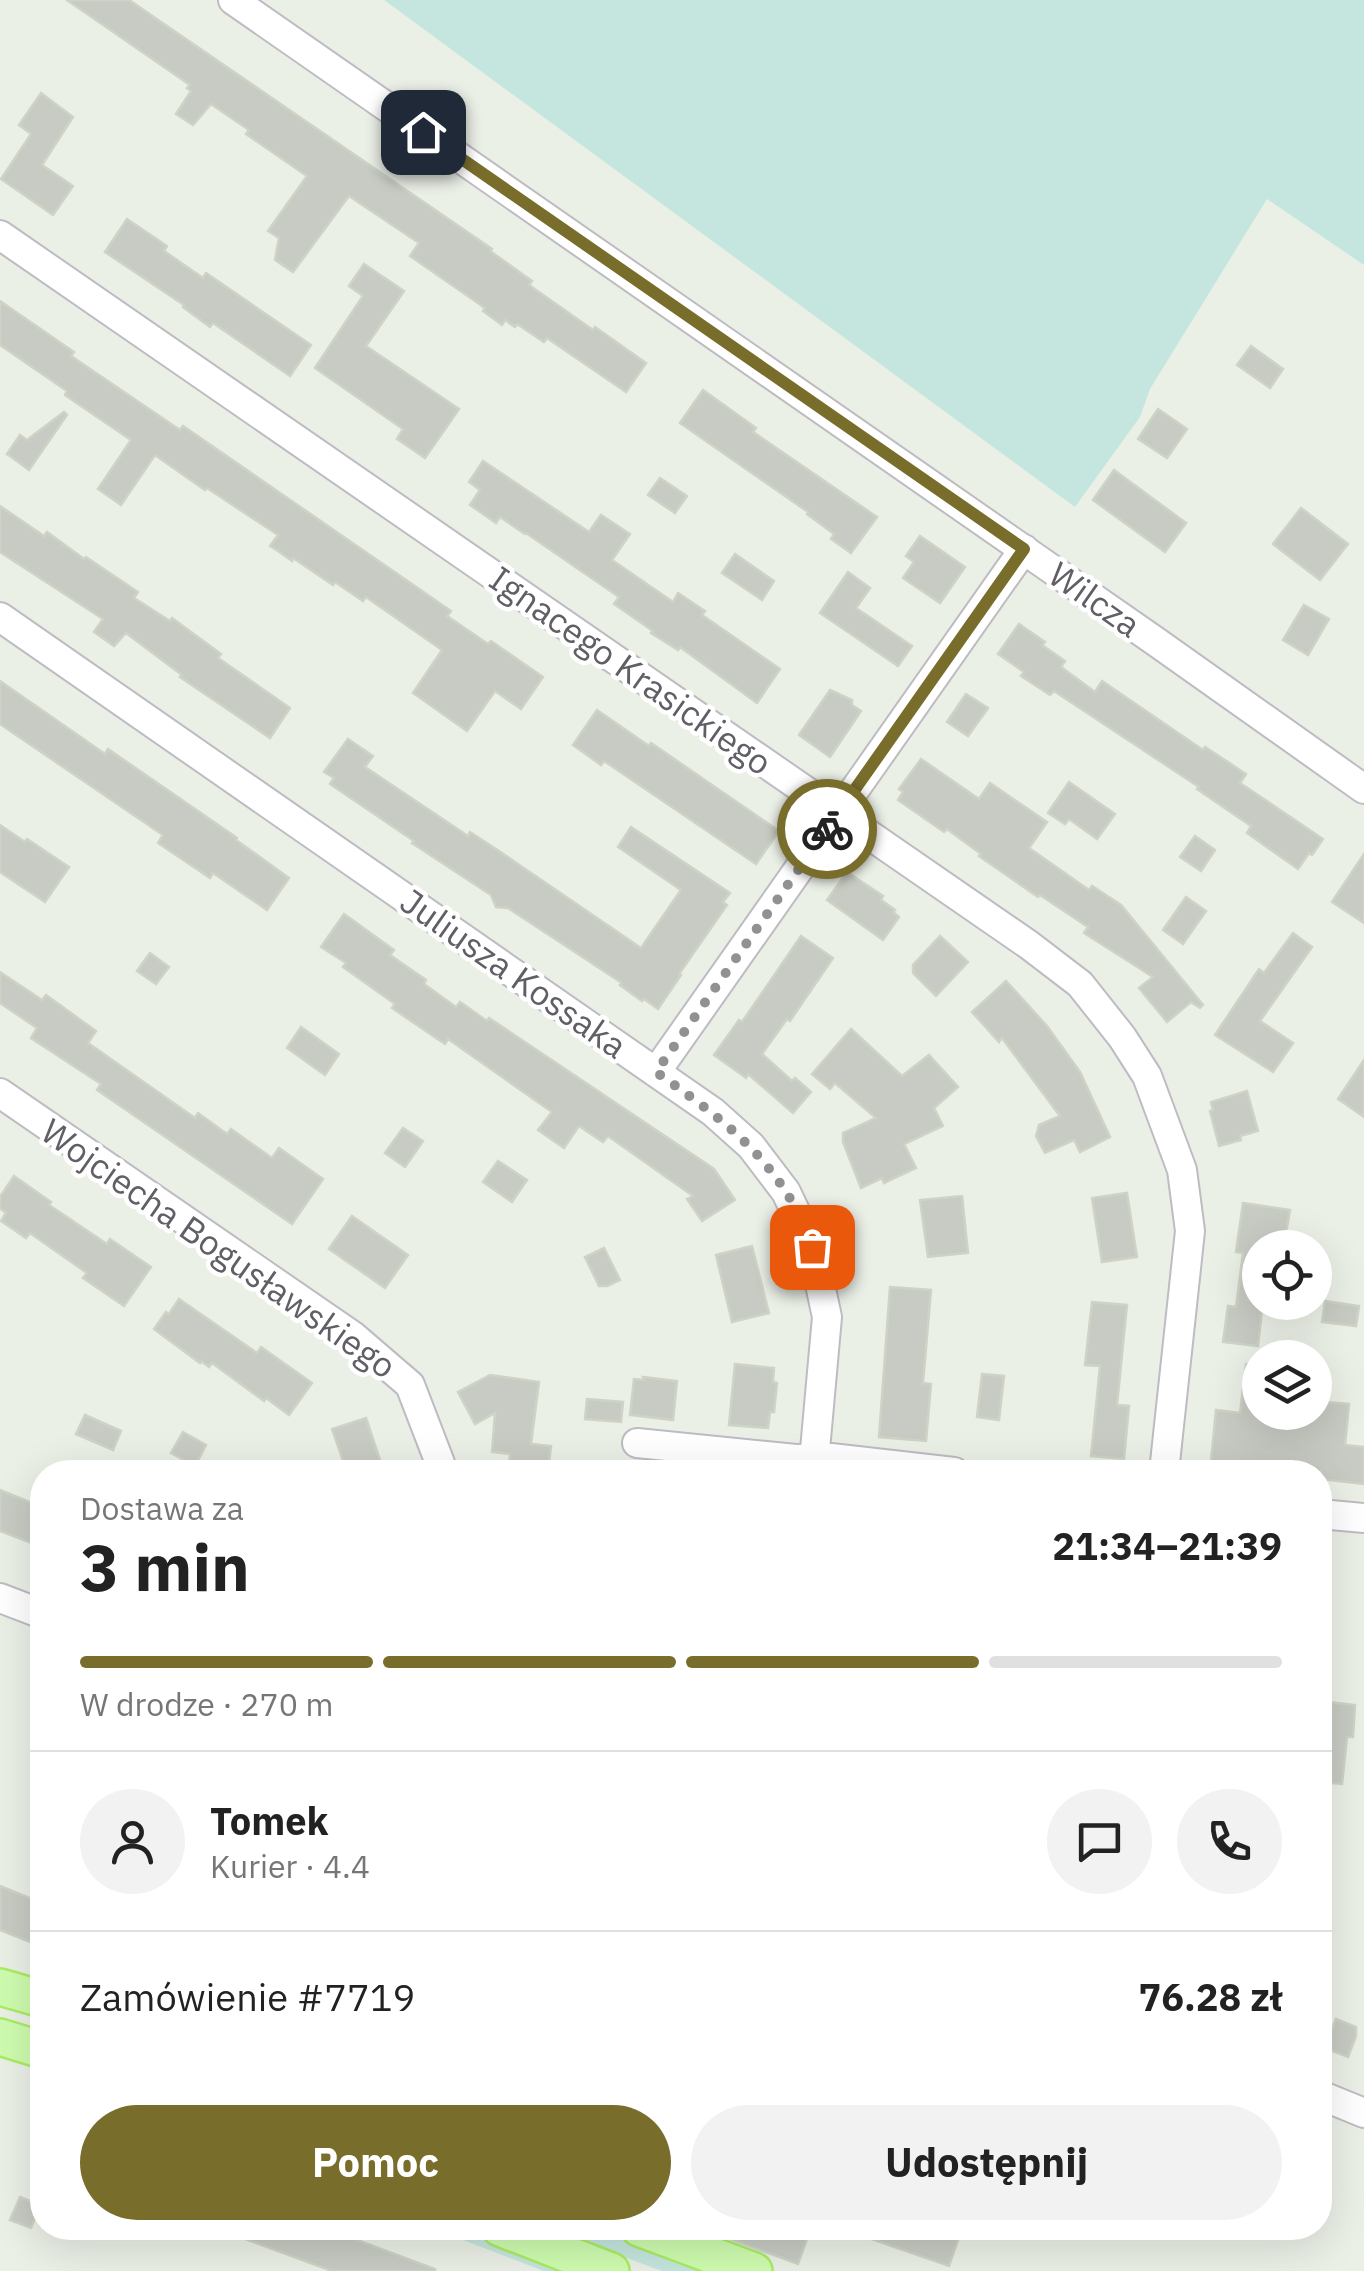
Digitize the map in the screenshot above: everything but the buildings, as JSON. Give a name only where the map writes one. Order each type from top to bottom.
[{"type":"main road","points":[[0,1987],[30,1996]]},
{"type":"main road","points":[[0,2037],[30,2046]]},
{"type":"main road","points":[[531,2240],[611,2271]]},
{"type":"main road","points":[[671,2240],[754,2271]]},
{"type":"street","name":"Wilcza","points":[[233,0],[1364,789]]},
{"type":"street","name":"Ignacego Krasickiego","points":[[0,235],[1080,984],[1147,1076],[1182,1170],[1190,1231],[1165,1460]]},
{"type":"street","points":[[656,1072],[1024,549]]},
{"type":"street","name":"Juliusza Kossaka","points":[[0,617],[656,1072],[751,1146],[786,1192],[812,1247],[827,1317],[814,1460]]},
{"type":"street","name":"Wojciecha Bogusławskiego","points":[[0,1093],[353,1336],[410,1385],[439,1460]]},
{"type":"street","points":[[638,1444],[799,1460]]},
{"type":"street","points":[[1332,1515],[1364,1518]]},
{"type":"street","points":[[0,1598],[30,1609]]},
{"type":"street","points":[[1332,2100],[1364,2113]]},
{"type":"shaded area","points":[[384,0],[1364,0],[1364,265],[1267,199],[1150,389],[1140,417],[1075,507]]},
{"type":"shaded area","points":[[463,2240],[489,2240],[570,2271],[544,2271]]},
{"type":"shaded area","points":[[578,2240],[628,2240],[710,2271],[662,2271]]},
{"type":"way so far","points":[[812,1247],[786,1192],[751,1146],[656,1072],[827,829]]},
{"type":"route","points":[[423,132],[1024,549],[827,829]]}]
